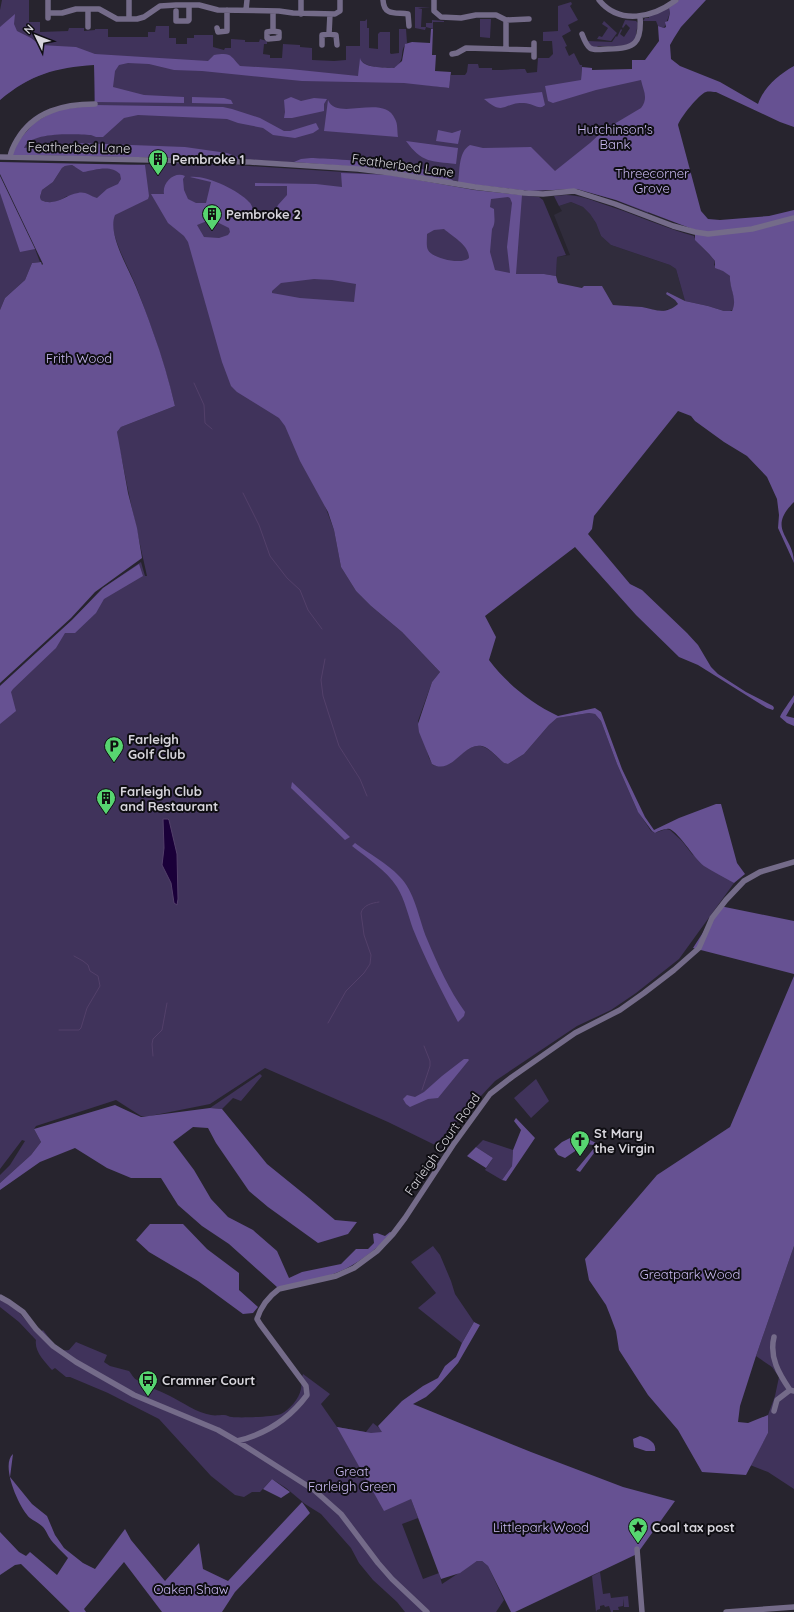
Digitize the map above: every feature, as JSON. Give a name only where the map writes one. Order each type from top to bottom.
[{"type":"street","points":[[48,0],[48,15],[75,9],[101,9],[116,18],[129,19],[143,18],[160,6],[176,5],[202,5],[216,10],[335,14],[339,12],[340,0]]},
{"type":"street","points":[[129,0],[129,19]]},
{"type":"street","points":[[246,10],[247,0]]},
{"type":"street","points":[[301,0],[301,14]]},
{"type":"street","points":[[383,0],[384,6],[388,12],[408,14],[409,26]]},
{"type":"street","points":[[434,0],[434,11],[441,17],[460,18],[473,15],[493,15],[503,17],[506,20],[530,19]]},
{"type":"street","points":[[599,0],[606,8],[617,14],[625,16],[640,16],[656,12],[676,0]]},
{"type":"street","points":[[176,5],[176,21],[189,20],[189,5]]},
{"type":"street","points":[[88,9],[88,27]]},
{"type":"street","points":[[217,28],[218,32],[227,32],[227,10]]},
{"type":"street","points":[[273,31],[274,11]]},
{"type":"street","points":[[329,34],[330,14]]},
{"type":"street","points":[[582,34],[588,46],[592,49],[626,48],[634,44],[639,37],[640,16]]},
{"type":"street","points":[[506,20],[506,49]]},
{"type":"street","points":[[322,45],[322,35],[329,34],[336,35],[337,45]]},
{"type":"street","points":[[534,43],[534,57]]},
{"type":"street","points":[[452,54],[466,48],[534,50]]},
{"type":"street","points":[[10,157],[19,136],[39,117],[52,110],[65,106],[94,104]]},
{"type":"street","name":"Featherbed Lane","points":[[0,157],[250,162],[364,170],[524,193],[543,194],[574,192],[615,204],[672,226],[708,234],[752,229],[794,218]]},
{"type":"street","name":"Farleigh Court Road","points":[[237,1441],[249,1438],[269,1429],[290,1414],[307,1395],[308,1390],[306,1386],[260,1324],[258,1319],[261,1309],[271,1294],[279,1289],[336,1276],[354,1268],[377,1251],[405,1218],[453,1145],[490,1094],[575,1033],[610,1016],[644,993],[692,954],[699,948],[712,918],[744,881],[760,872],[794,862]]},
{"type":"street","points":[[0,1297],[15,1306],[53,1346],[76,1362],[134,1395],[218,1430],[314,1490],[328,1501],[357,1534],[382,1568],[428,1612]]},
{"type":"street","points":[[774,1337],[772,1352],[775,1362],[778,1370],[792,1390],[777,1400],[774,1411]]},
{"type":"street","points":[[249,1438],[249,1448]]},
{"type":"street","points":[[636,1549],[642,1612]]},
{"type":"street","points":[[726,1612],[794,1607]]},
{"type":"shaded area","points":[[571,202],[583,207],[590,214],[596,223],[601,236],[611,245],[670,265],[676,269],[685,301],[667,292],[669,297],[675,300],[678,304],[671,309],[658,311],[641,307],[613,305],[582,288],[558,283],[556,276],[557,257],[570,255],[554,215],[562,211],[559,206]]},
{"type":"shaded area","points":[[163,819],[169,820],[177,854],[177,905],[174,903],[171,883],[162,865],[164,848]]},
{"type":"green space","name":"Hutchinson's Bank","points":[[2,0],[29,0],[29,22],[40,22],[40,32],[68,31],[69,28],[84,28],[84,31],[108,29],[108,37],[148,37],[148,32],[155,32],[156,26],[169,26],[169,38],[176,38],[176,44],[187,44],[187,38],[194,38],[194,35],[213,35],[213,47],[224,50],[225,48],[231,48],[231,39],[245,40],[245,42],[259,42],[260,39],[267,41],[267,44],[264,44],[263,54],[270,55],[270,58],[282,58],[283,44],[300,45],[300,47],[312,48],[312,60],[346,60],[346,46],[360,46],[360,21],[365,21],[367,19],[367,28],[369,28],[369,48],[378,49],[378,34],[380,32],[390,32],[390,53],[399,53],[399,29],[406,29],[407,43],[404,46],[400,62],[394,68],[371,66],[360,59],[359,75],[448,88],[451,75],[465,75],[468,64],[478,64],[479,68],[492,68],[492,70],[525,69],[527,73],[537,72],[538,58],[549,58],[553,54],[552,41],[543,41],[543,32],[558,31],[558,6],[571,2],[572,4],[570,6],[578,20],[568,25],[571,31],[562,36],[567,46],[565,47],[569,56],[574,53],[580,65],[582,65],[581,80],[652,69],[648,213],[616,200],[577,189],[505,188],[358,167],[257,160],[12,151],[94,105],[95,65],[69,67],[44,74],[21,85],[0,100],[0,10]]},
{"type":"green space","name":"Threecorner Grove","points":[[679,0],[706,0],[681,27],[674,38],[670,45],[671,59],[680,66],[720,82],[758,104],[764,92],[772,82],[782,73],[794,66],[794,127],[716,92],[706,92],[703,94],[690,107],[678,125],[701,211],[708,219],[720,220],[769,216],[794,210],[794,502],[782,520],[782,526],[793,554],[794,563],[778,528],[779,515],[777,499],[767,477],[747,456],[724,442],[695,421],[691,416],[678,411],[594,516],[592,529],[588,534],[630,584],[642,590],[687,633],[698,645],[711,667],[718,674],[774,708],[773,710],[767,708],[698,665],[679,657],[636,615],[575,547],[485,616],[496,637],[489,660],[496,669],[520,692],[538,705],[558,716],[595,708],[601,712],[622,769],[645,817],[654,830],[679,818],[716,804],[721,804],[737,863],[745,874],[734,883],[704,866],[670,829],[664,829],[655,833],[652,831],[638,812],[617,764],[601,721],[595,714],[589,713],[557,718],[524,754],[508,764],[504,763],[485,747],[475,746],[446,766],[439,767],[432,764],[419,732],[418,724],[432,682],[440,672],[402,632],[371,606],[356,591],[341,567],[334,530],[328,512],[300,461],[285,426],[279,418],[237,392],[231,386],[222,362],[188,242],[184,236],[168,223],[151,194],[164,194],[167,182],[177,175],[181,175],[185,176],[183,179],[184,190],[188,199],[196,203],[206,203],[211,182],[190,177],[204,178],[230,188],[244,197],[250,203],[254,216],[271,219],[278,205],[287,195],[287,186],[255,186],[255,183],[316,184],[342,187],[341,173],[390,175],[474,190],[522,195],[516,274],[544,274],[556,276],[558,283],[582,288],[584,286],[602,286],[613,305],[642,307],[665,311],[678,304],[666,294],[667,292],[685,301],[724,311],[732,311],[734,307],[734,298],[730,276],[715,268],[715,261],[695,240],[695,230],[616,200],[577,189],[529,191],[458,183],[461,157],[466,148],[470,145],[483,148],[531,147],[555,171],[604,130],[641,108],[645,101],[645,97],[641,80],[596,90],[553,103],[548,101],[545,86],[581,80],[582,67],[592,68],[592,70],[632,69],[632,60],[645,60],[659,41],[658,26],[664,28],[666,27],[665,22],[668,21],[670,13],[669,8]],"holes":[[[508,197],[512,203],[507,247],[510,273],[495,270],[490,252],[492,229],[494,224],[494,209],[490,207],[491,199]],[[207,221],[219,223],[229,228],[230,232],[228,235],[219,238],[204,237],[197,225]],[[444,229],[456,238],[466,249],[469,258],[454,261],[441,258],[431,253],[427,247],[427,234],[434,230]],[[314,279],[356,284],[354,302],[300,298],[272,293],[272,291],[281,283]]]},
{"type":"green space","points":[[415,7],[431,7],[418,8],[422,9],[421,27],[426,27],[425,30],[415,28]]},
{"type":"green space","points":[[669,8],[670,13],[664,28],[658,26],[656,21],[643,21],[645,18],[649,18],[649,16]]},
{"type":"green space","points":[[15,14],[14,24],[17,31],[31,38],[40,45],[76,47],[95,54],[208,61],[214,55],[227,54],[230,55],[240,66],[290,69],[358,76],[360,58],[362,62],[369,66],[394,68],[402,61],[405,44],[412,42],[430,43],[431,29],[433,29],[432,55],[436,55],[435,71],[451,72],[449,88],[404,83],[302,81],[202,71],[174,70],[149,64],[128,63],[119,65],[115,71],[113,87],[144,95],[184,97],[184,103],[95,102],[94,65],[67,68],[33,78],[11,91],[0,100],[0,27]]},
{"type":"green space","points":[[480,19],[491,19],[490,38],[480,37]]},
{"type":"green space","points":[[432,20],[444,21],[433,22],[433,29],[426,27],[426,23],[432,23]]},
{"type":"green space","points":[[625,20],[636,21],[638,23],[637,36],[632,44],[619,46],[598,46],[596,48],[591,47],[587,41],[612,42],[616,36],[617,37],[621,29],[620,34],[624,37],[630,28],[626,24],[623,28],[622,27]]},
{"type":"green space","points":[[604,21],[617,33],[611,41],[597,39],[599,36],[602,37],[608,28],[602,24]]},
{"type":"green space","points":[[542,92],[545,105],[542,107],[517,103],[500,108],[484,99]]},
{"type":"green space","points":[[192,97],[224,98],[231,100],[233,104],[192,103]]},
{"type":"green space","points":[[291,97],[301,101],[314,98],[327,99],[324,104],[324,111],[292,118],[284,118],[284,100]]},
{"type":"green space","points":[[328,100],[333,106],[341,109],[371,107],[381,108],[389,112],[396,121],[398,137],[324,131]]},
{"type":"green space","points":[[95,105],[223,107],[260,118],[284,131],[290,131],[316,123],[319,129],[313,133],[295,138],[273,135],[263,128],[238,123],[227,119],[138,115],[124,118],[103,137],[75,134],[44,136],[28,143],[24,148],[78,143],[185,147],[227,153],[243,159],[12,155],[19,140],[34,123],[56,110]]},
{"type":"green space","points":[[438,130],[452,133],[461,130],[458,144],[436,141]]},
{"type":"green space","points":[[406,141],[458,148],[456,164],[428,160],[417,153]]},
{"type":"green space","points":[[311,158],[364,161],[411,167],[432,171],[447,177],[455,183],[358,167],[294,162],[301,159]]},
{"type":"green space","name":"Frith Wood","points":[[0,162],[145,165],[149,196],[148,199],[115,215],[113,223],[114,232],[116,241],[147,315],[165,369],[175,406],[121,427],[117,432],[142,558],[95,592],[71,618],[0,683],[0,310],[5,298],[25,280],[32,263],[41,262],[42,265],[43,264],[0,174]],"holes":[[[72,165],[83,172],[107,168],[120,174],[121,179],[118,184],[107,189],[97,198],[81,193],[73,194],[51,202],[41,200],[40,197],[42,190],[53,182],[62,168]]]},
{"type":"green space","name":"Farleigh Golf Club","points":[[179,163],[390,175],[474,190],[539,197],[543,200],[566,255],[557,257],[556,276],[544,274],[325,506],[334,530],[341,567],[356,591],[371,606],[402,632],[440,672],[432,682],[418,721],[429,758],[433,765],[440,766],[447,764],[471,747],[478,746],[487,748],[504,763],[508,764],[524,754],[557,718],[589,713],[595,714],[601,721],[617,764],[637,810],[651,831],[655,833],[666,829],[670,830],[682,841],[692,854],[734,883],[679,959],[636,993],[611,1010],[577,1026],[495,1081],[435,1145],[388,1122],[265,1068],[210,1104],[150,1116],[141,1116],[116,1100],[36,1126],[34,1129],[41,1142],[31,1155],[0,1183],[0,1175],[10,1165],[25,1141],[22,1140],[0,1169],[0,686],[72,620],[103,588],[141,562],[145,576],[147,576],[118,444],[117,432],[121,427],[175,406],[167,375],[147,315],[118,246],[112,220],[67,196],[58,201],[52,202],[41,200],[40,197],[42,190],[53,182],[65,166],[72,165],[75,167]]},
{"type":"green space","points":[[0,176],[40,262],[32,263],[25,280],[5,298],[0,310]]},
{"type":"green space","points":[[0,176],[35,249],[20,252],[0,193]]},
{"type":"green space","points":[[566,195],[588,199],[694,236],[715,261],[714,265],[730,276],[734,297],[734,309],[724,311],[685,301],[676,269],[670,265],[611,245],[601,236],[596,223],[583,207],[571,202],[559,206],[554,196]]},
{"type":"green space","points":[[139,564],[143,576],[104,599],[96,613],[75,633],[65,633],[56,648],[13,689],[11,692],[16,711],[0,724],[0,686],[72,620],[103,588]]},
{"type":"green space","points":[[794,695],[794,702],[786,716],[794,718],[794,726],[787,723],[780,717]]},
{"type":"green space","points":[[292,782],[350,837],[345,840],[291,788]]},
{"type":"green space","points":[[355,843],[394,871],[409,890],[427,939],[440,968],[465,1012],[464,1016],[458,1022],[423,953],[397,887],[382,870],[352,846]]},
{"type":"green space","points":[[720,906],[794,921],[794,974],[693,948]]},
{"type":"green space","name":"Greatpark Wood","points":[[794,976],[794,1246],[740,1406],[738,1422],[748,1423],[768,1415],[768,1433],[746,1475],[702,1472],[678,1430],[648,1395],[619,1350],[616,1331],[606,1305],[589,1280],[585,1259],[657,1175],[730,1127]]},
{"type":"green space","points":[[464,1059],[469,1060],[438,1098],[428,1099],[410,1107],[406,1104],[403,1099],[407,1095],[415,1097],[424,1092]]},
{"type":"green space","points":[[260,1074],[262,1076],[241,1101],[233,1098],[222,1109],[210,1108]]},
{"type":"green space","points":[[536,1079],[549,1101],[531,1118],[514,1098]]},
{"type":"green space","points":[[115,1105],[141,1117],[210,1108],[222,1109],[267,1164],[335,1220],[357,1222],[348,1234],[318,1243],[268,1207],[249,1191],[216,1143],[208,1128],[193,1127],[173,1142],[194,1170],[211,1199],[228,1217],[253,1230],[277,1251],[289,1278],[302,1272],[341,1264],[356,1249],[368,1249],[374,1243],[373,1234],[377,1233],[385,1236],[390,1232],[392,1233],[365,1257],[339,1272],[311,1281],[277,1287],[229,1244],[202,1226],[178,1205],[161,1178],[131,1178],[107,1168],[75,1148],[40,1162],[0,1190],[0,1183],[31,1155],[41,1142],[34,1129]]},
{"type":"green space","points":[[516,1118],[535,1138],[506,1181],[502,1180],[512,1166],[513,1150],[521,1130],[514,1121]]},
{"type":"green space","points":[[574,1136],[584,1137],[600,1145],[580,1172],[576,1170],[595,1147],[593,1145],[587,1144],[585,1150],[581,1147],[565,1158],[558,1155],[554,1149],[562,1142]]},
{"type":"green space","points":[[483,1140],[513,1150],[512,1166],[502,1180],[485,1170],[493,1158],[476,1147]]},
{"type":"green space","points":[[476,1147],[493,1158],[486,1168],[467,1156]]},
{"type":"green space","points":[[150,1224],[183,1224],[207,1249],[239,1273],[239,1290],[258,1307],[253,1313],[243,1314],[198,1281],[149,1252],[136,1240]]},
{"type":"green space","points":[[433,1246],[440,1255],[455,1294],[474,1322],[462,1343],[418,1308],[436,1293],[411,1262]]},
{"type":"green space","points":[[794,1246],[794,1489],[768,1472],[750,1465],[768,1433],[768,1415],[775,1396],[779,1377],[772,1367],[756,1356]]},
{"type":"green space","name":"Great Farleigh Green","points":[[0,1300],[15,1308],[38,1334],[43,1330],[54,1344],[61,1349],[69,1350],[76,1342],[107,1355],[104,1362],[110,1366],[129,1371],[134,1378],[149,1387],[206,1414],[231,1417],[265,1417],[281,1414],[291,1407],[296,1400],[301,1389],[303,1374],[330,1394],[321,1404],[337,1427],[366,1432],[373,1423],[383,1431],[399,1466],[418,1518],[402,1524],[423,1579],[439,1573],[442,1584],[477,1561],[482,1561],[488,1566],[504,1600],[496,1612],[405,1612],[397,1602],[373,1580],[359,1563],[351,1548],[321,1514],[272,1479],[260,1492],[252,1492],[244,1497],[235,1495],[211,1476],[159,1419],[108,1393],[70,1377],[66,1377],[55,1368],[52,1370],[38,1352],[36,1340],[19,1322],[0,1307]]},
{"type":"green space","name":"Littlepark Wood","points":[[474,1322],[480,1325],[458,1363],[435,1389],[426,1397],[413,1404],[531,1452],[623,1487],[675,1501],[637,1554],[515,1612],[511,1612],[488,1566],[482,1561],[477,1561],[460,1573],[441,1579],[411,1499],[384,1511],[337,1427],[371,1433],[382,1432],[378,1426],[402,1401],[423,1386],[438,1378],[445,1366],[456,1357]]},
{"type":"green space","points":[[640,1436],[653,1443],[655,1451],[646,1451],[634,1447],[633,1439]]},
{"type":"green space","name":"Oaken Shaw","points":[[13,1454],[10,1476],[10,1459]]},
{"type":"green space","name":"Oaken Shaw","points":[[10,1477],[32,1504],[47,1516],[55,1535],[64,1548],[83,1563],[95,1569],[125,1529],[131,1540],[165,1581],[199,1543],[203,1569],[228,1581],[302,1502],[310,1513],[235,1592],[222,1612],[162,1612],[124,1562],[84,1609],[86,1612],[70,1612],[21,1564],[15,1565],[0,1575],[0,1532],[19,1552],[26,1556],[30,1552],[57,1575],[68,1558],[51,1540],[45,1529],[30,1518],[21,1505],[12,1486]]},
{"type":"green space","points":[[272,1479],[290,1492],[281,1498],[263,1489]]},
{"type":"green space","points":[[600,1572],[603,1594],[610,1593],[611,1598],[628,1596],[629,1607],[624,1607],[623,1598],[623,1606],[618,1607],[619,1610],[613,1610],[613,1612],[611,1612],[609,1606],[605,1607],[604,1605],[600,1606],[600,1609],[596,1612],[592,1576]]},
{"type":"waterway","points":[[194,383],[204,405],[205,423],[212,429]]},
{"type":"waterway","points":[[243,493],[259,525],[270,556],[287,578],[300,590],[308,610],[322,629]]},
{"type":"waterway","points":[[325,659],[321,680],[323,696],[339,746],[360,779],[367,796]]},
{"type":"waterway","points":[[328,1023],[346,991],[364,973],[370,964],[371,955],[364,935],[361,913],[366,906],[379,902]]},
{"type":"waterway","points":[[59,1030],[79,1030],[81,1028],[87,1008],[100,986],[98,976],[90,971],[88,965],[74,956]]},
{"type":"waterway","points":[[153,1056],[153,1039],[162,1030],[167,1003]]},
{"type":"waterway","points":[[422,1090],[430,1066],[430,1061],[424,1046]]},
{"type":"place","name":"Pembroke 1","points":[[158,176]]},
{"type":"place","name":"Pembroke 2","points":[[212,231]]},
{"type":"place","name":"Farleigh Golf Club","points":[[114,763]]},
{"type":"place","name":"Farleigh Club and Restaurant","points":[[106,815]]},
{"type":"place","name":"St Mary the Virgin","points":[[580,1157]]},
{"type":"place","name":"Cramner Court","points":[[148,1397]]},
{"type":"place","name":"Coal tax post","points":[[638,1544]]}]
